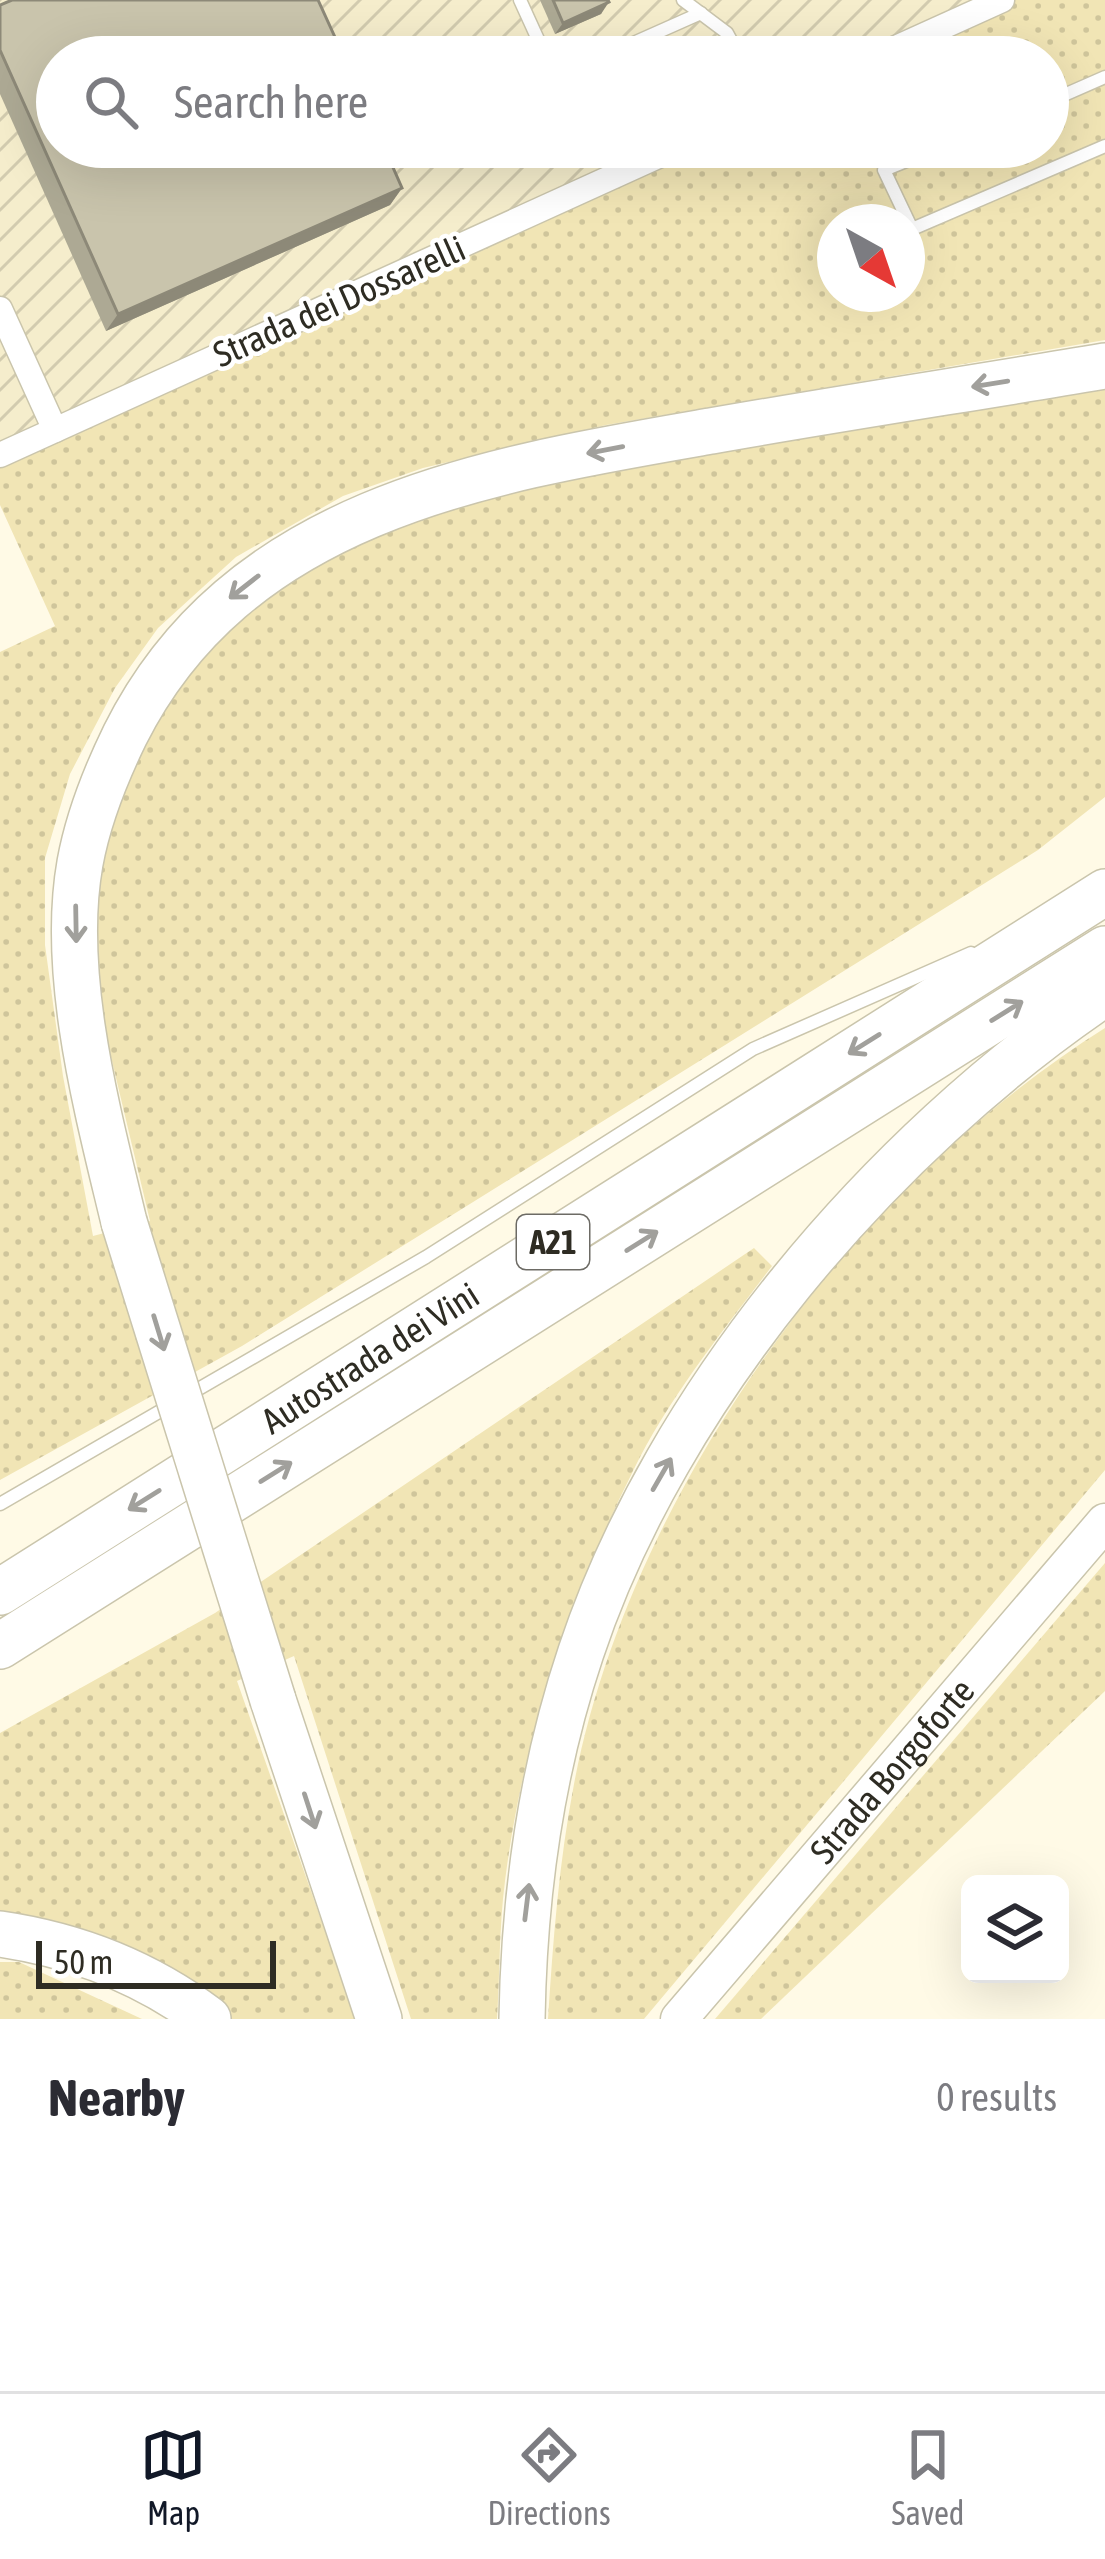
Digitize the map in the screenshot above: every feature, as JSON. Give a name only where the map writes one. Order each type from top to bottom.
[{"type":"highway","points":[[379,2019],[273,1700],[124,1222],[85,1034],[75,916],[79,865],[93,812],[139,707],[178,651],[220,605],[271,566],[373,512],[504,472],[610,448],[1105,365]]},
{"type":"highway","name":"Autostrada dei Vini","points":[[0,1592],[1101,894]]},
{"type":"highway","name":"Autostrada dei Vini","points":[[0,1646],[1105,949]]},
{"type":"highway","points":[[522,2019],[523,1938],[535,1836],[555,1746],[581,1652],[657,1480],[760,1322],[824,1244],[948,1119],[1105,993]]},
{"type":"highway","points":[[0,1934],[54,1944],[101,1960],[144,1978],[208,2019]]},
{"type":"main road","name":"Strada Borgoforte","points":[[679,2019],[1105,1522]]},
{"type":"street","points":[[923,36],[1002,0]]},
{"type":"street","name":"Strada dei Dossarelli","points":[[0,454],[632,168]]},
{"type":"street","points":[[0,309],[55,430]]},
{"type":"lane","points":[[520,0],[536,36]]},
{"type":"lane","points":[[683,0],[729,36]]},
{"type":"lane","points":[[650,36],[701,14]]},
{"type":"lane","points":[[934,31],[936,36]]},
{"type":"lane","points":[[1069,93],[1105,77]]},
{"type":"lane","points":[[1069,162],[1105,146]]},
{"type":"lane","points":[[889,168],[884,170],[913,229],[1054,168]]},
{"type":"lane","points":[[1012,934],[1101,894]]},
{"type":"lane","points":[[0,1504],[426,1257],[753,1049],[990,944]]},
{"type":"shaded area","points":[[0,0],[1002,0],[924,36],[36,36],[36,168],[636,168],[0,460]]},
{"type":"shaded area","points":[[976,0],[1105,0],[1105,340],[606,425],[423,468],[343,496],[236,557],[158,628],[115,688],[70,774],[45,858],[45,945],[93,1236],[150,1221],[93,981],[87,905],[118,775],[196,655],[306,566],[373,533],[457,506],[664,458],[1105,386],[1105,797],[1038,850],[242,1346],[0,1480],[0,652],[55,626],[0,505],[0,460],[619,168],[1069,168],[1069,36],[900,36]]},
{"type":"shaded area","points":[[1105,1028],[1105,1470],[644,2019],[548,2019],[569,1813],[603,1674],[645,1564],[700,1458],[766,1355],[841,1259],[924,1172],[1012,1094]]},
{"type":"shaded area","points":[[754,1248],[772,1266],[698,1365],[647,1444],[589,1569],[552,1671],[513,1828],[503,1898],[497,2019],[411,2019],[294,1656],[237,1681],[356,2019],[232,2019],[189,1984],[0,1918],[0,1733],[215,1613]]},
{"type":"shaded area","points":[[1105,1563],[1105,1691],[761,2019],[715,2019]]},
{"type":"shaded area","points":[[0,1962],[19,1962],[142,2019],[0,2019]]},
{"type":"building","points":[[12,0],[318,0],[334,36],[36,36],[36,131],[0,50],[0,5]]},
{"type":"building","points":[[553,0],[608,0],[609,2],[563,23]]},
{"type":"building","points":[[53,168],[393,168],[402,188],[118,314]]}]
